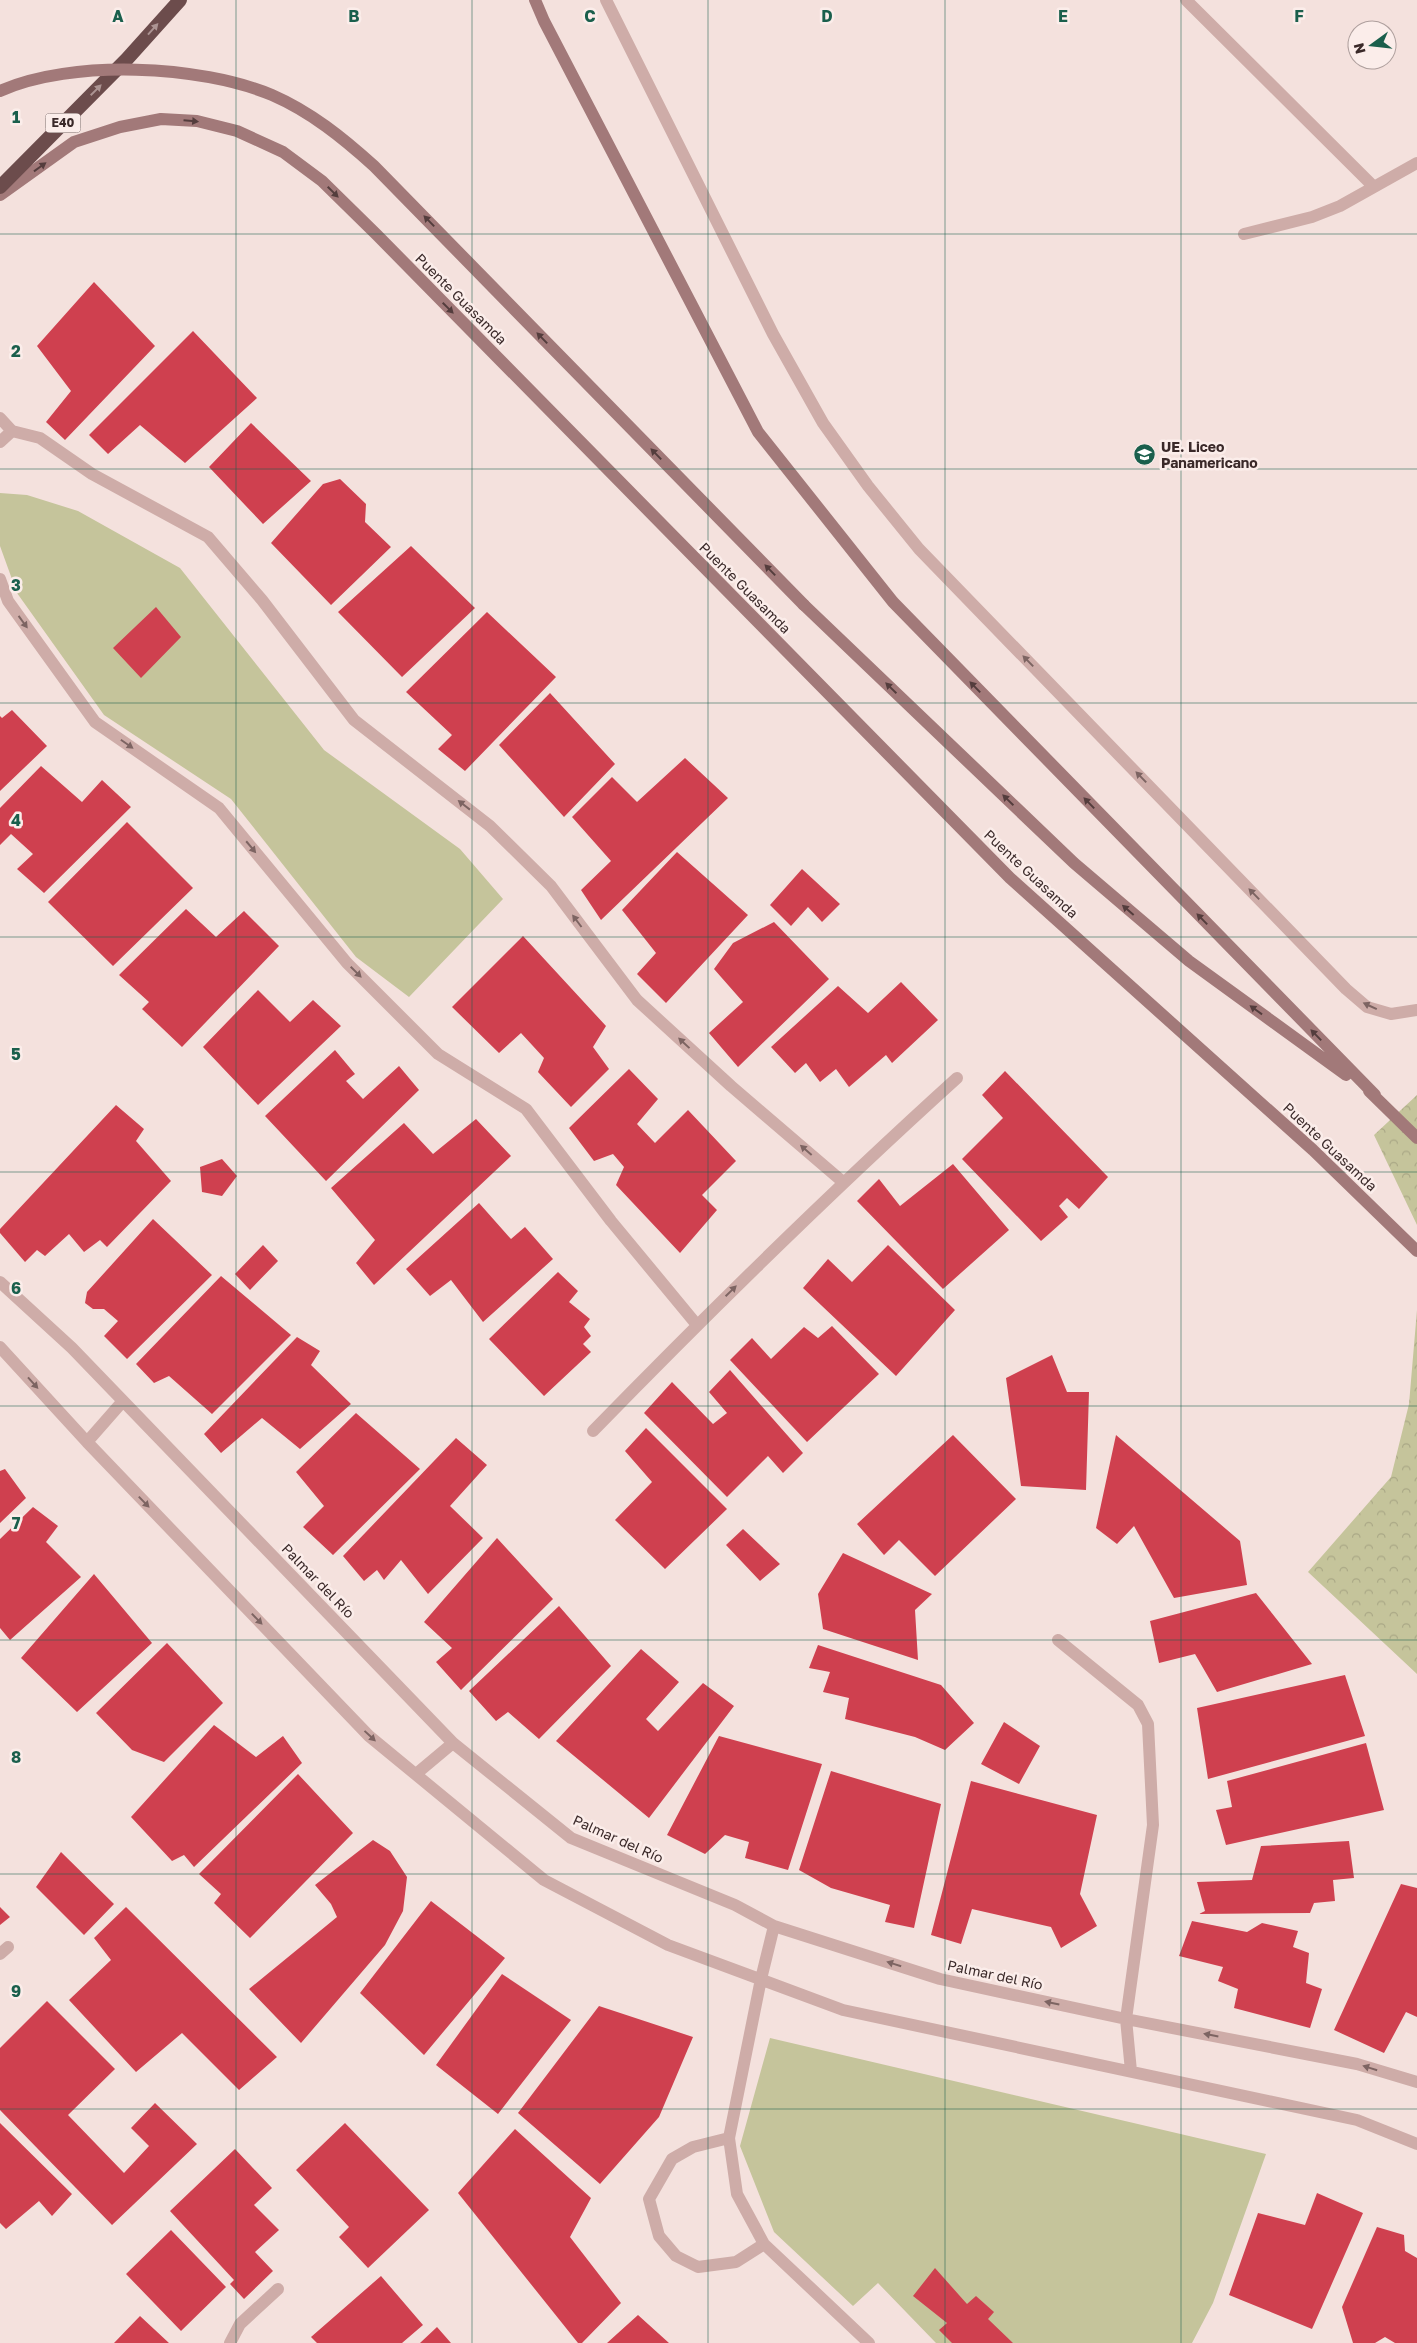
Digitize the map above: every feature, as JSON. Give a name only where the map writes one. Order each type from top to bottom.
[{"type":"highway","name":"E40","points":[[0,187],[127,59],[180,0]]},
{"type":"main road","points":[[535,0],[758,432],[893,602],[1417,1138]]},
{"type":"main road","points":[[0,91],[52,76],[102,70],[149,69],[231,81],[272,95],[306,113],[338,134],[374,166],[804,604],[1074,863],[1189,961],[1374,1095]]},
{"type":"main road","name":"Puente Guasamda","points":[[0,195],[74,142],[120,127],[161,119],[197,121],[237,131],[283,152],[322,181],[1010,878],[1313,1150],[1417,1251]]},
{"type":"street","points":[[606,0],[773,334],[823,423],[900,525],[919,548],[1346,989],[1367,1007],[1391,1014],[1417,1010]]},
{"type":"street","points":[[1186,0],[1374,187]]},
{"type":"street","points":[[1244,234],[1312,217],[1340,206],[1417,163]]},
{"type":"street","points":[[0,418],[12,431],[40,438],[92,474],[208,537],[262,600],[354,720],[490,826],[551,886],[637,1000],[731,1086],[843,1182]]},
{"type":"street","points":[[0,442],[12,431]]},
{"type":"street","points":[[0,579],[8,600],[95,722],[219,808],[347,963],[438,1054],[526,1109],[611,1221],[696,1325]]},
{"type":"street","points":[[593,1431],[696,1325],[843,1182],[957,1078]]},
{"type":"street","name":"Palmar del Río","points":[[0,1282],[72,1348],[453,1743],[571,1838],[735,1905],[774,1926],[940,1979],[1126,2019],[1357,2064],[1417,2082]]},
{"type":"street","points":[[0,1348],[87,1442],[369,1736],[544,1880],[668,1945],[843,2010],[1357,2120],[1417,2144]]},
{"type":"street","points":[[87,1442],[123,1401]]},
{"type":"street","points":[[1058,1640],[1138,1705],[1148,1724],[1153,1825],[1126,2019],[1131,2071]]},
{"type":"street","points":[[416,1774],[453,1743]]},
{"type":"street","points":[[774,1926],[761,1979],[729,2138],[737,2194],[764,2244],[869,2343]]},
{"type":"street","points":[[729,2138],[693,2148],[672,2159],[649,2199],[659,2236],[676,2256],[698,2267],[736,2262],[764,2244]]},
{"type":"street","points":[[230,2343],[240,2324],[278,2289]]},
{"type":"green space","points":[[0,493],[27,495],[78,511],[180,568],[324,750],[460,849],[503,899],[409,997],[356,957],[231,799],[104,715],[17,593],[0,546]]},
{"type":"green space","points":[[1417,1095],[1417,1225],[1374,1135]]},
{"type":"green space","points":[[1417,1310],[1417,1674],[1308,1572],[1391,1477],[1409,1404]]},
{"type":"green space","points":[[770,2038],[1266,2154],[1213,2303],[1192,2343],[936,2343],[878,2283],[853,2306],[774,2232],[740,2146]]},
{"type":"building","points":[[94,282],[155,346],[65,440],[46,422],[71,391],[37,346]]},
{"type":"building","points":[[193,331],[257,398],[185,463],[140,425],[108,454],[89,435]]},
{"type":"building","points":[[251,423],[311,481],[263,524],[209,467]]},
{"type":"building","points":[[340,479],[366,504],[365,522],[391,547],[331,605],[271,543],[323,484]]},
{"type":"building","points":[[411,546],[475,608],[402,677],[338,612]]},
{"type":"building","points":[[156,607],[181,637],[141,678],[113,648]]},
{"type":"building","points":[[487,612],[556,677],[465,771],[438,749],[452,735],[406,692]]},
{"type":"building","points":[[550,693],[615,764],[564,817],[499,745]]},
{"type":"building","points":[[12,710],[47,746],[0,791],[0,716],[2,718]]},
{"type":"building","points":[[685,758],[728,798],[601,920],[581,890],[611,861],[572,817],[612,777],[637,802]]},
{"type":"building","points":[[41,766],[82,802],[102,780],[131,807],[44,893],[17,869],[33,854],[11,834],[0,845],[0,808]]},
{"type":"building","points":[[127,822],[193,888],[113,966],[48,902]]},
{"type":"building","points":[[677,852],[748,915],[666,1003],[637,974],[656,953],[622,910]]},
{"type":"building","points":[[802,869],[840,904],[822,922],[808,907],[791,926],[770,905]]},
{"type":"building","points":[[186,909],[216,937],[244,911],[279,946],[182,1047],[142,1009],[149,1002],[119,975]]},
{"type":"building","points":[[774,922],[829,979],[738,1067],[709,1033],[743,1002],[714,969],[733,943]]},
{"type":"building","points":[[523,936],[606,1026],[593,1047],[609,1069],[571,1107],[538,1072],[544,1058],[521,1033],[499,1053],[452,1007]]},
{"type":"building","points":[[901,982],[938,1020],[892,1063],[886,1055],[849,1087],[836,1069],[820,1082],[806,1063],[795,1073],[771,1047],[838,986],[868,1013]]},
{"type":"building","points":[[258,990],[290,1022],[313,1000],[341,1026],[258,1105],[203,1047]]},
{"type":"building","points":[[335,1050],[355,1074],[346,1081],[363,1099],[399,1066],[419,1090],[326,1181],[265,1116]]},
{"type":"building","points":[[629,1069],[658,1099],[637,1124],[655,1143],[688,1110],[736,1161],[702,1195],[717,1210],[680,1253],[616,1185],[624,1167],[613,1154],[594,1161],[569,1128]]},
{"type":"building","points":[[1005,1071],[1108,1177],[1079,1209],[1067,1198],[1059,1206],[1068,1217],[1041,1241],[962,1159],[1003,1118],[982,1095]]},
{"type":"building","points":[[116,1105],[144,1129],[136,1141],[171,1181],[107,1247],[100,1240],[84,1252],[69,1234],[45,1256],[37,1250],[25,1262],[0,1233],[0,1229]]},
{"type":"building","points":[[476,1119],[511,1156],[374,1285],[356,1263],[375,1240],[331,1188],[404,1123],[433,1154]]},
{"type":"building","points":[[222,1159],[237,1176],[222,1196],[202,1192],[200,1167]]},
{"type":"building","points":[[953,1164],[1009,1230],[943,1289],[857,1201],[879,1179],[900,1206]]},
{"type":"building","points":[[479,1203],[511,1239],[525,1227],[553,1259],[483,1322],[451,1280],[430,1296],[406,1269]]},
{"type":"building","points":[[153,1219],[212,1275],[127,1359],[104,1336],[118,1321],[104,1309],[93,1309],[85,1303],[87,1292]]},
{"type":"building","points":[[263,1245],[278,1261],[250,1290],[235,1274]]},
{"type":"building","points":[[888,1245],[955,1310],[896,1376],[803,1288],[828,1259],[852,1282]]},
{"type":"building","points":[[558,1272],[578,1291],[569,1302],[590,1319],[584,1327],[591,1336],[583,1344],[591,1352],[544,1396],[489,1339]]},
{"type":"building","points":[[221,1276],[291,1335],[212,1414],[169,1376],[154,1383],[136,1364]]},
{"type":"building","points":[[832,1326],[879,1374],[807,1442],[730,1360],[752,1338],[771,1359],[804,1327],[818,1338]]},
{"type":"building","points":[[297,1337],[320,1351],[311,1365],[351,1404],[300,1449],[262,1418],[221,1453],[204,1434]]},
{"type":"building","points":[[1052,1355],[1067,1392],[1089,1392],[1086,1490],[1021,1486],[1006,1378]]},
{"type":"building","points":[[730,1370],[803,1453],[783,1473],[768,1456],[727,1497],[644,1413],[672,1382],[713,1424],[727,1413],[709,1392]]},
{"type":"building","points":[[356,1413],[420,1469],[333,1555],[303,1527],[324,1506],[296,1472]]},
{"type":"building","points":[[646,1428],[727,1509],[665,1569],[615,1520],[652,1482],[625,1451]]},
{"type":"building","points":[[953,1435],[1016,1499],[935,1576],[899,1540],[884,1555],[857,1524]]},
{"type":"building","points":[[1116,1435],[1240,1541],[1247,1585],[1174,1598],[1134,1526],[1117,1544],[1096,1528]]},
{"type":"building","points":[[456,1438],[487,1465],[450,1506],[483,1538],[428,1594],[401,1560],[384,1580],[377,1570],[364,1581],[343,1556]]},
{"type":"building","points":[[5,1469],[26,1498],[0,1523],[0,1471]]},
{"type":"building","points":[[33,1507],[58,1526],[46,1542],[81,1577],[10,1640],[0,1628],[0,1539]]},
{"type":"building","points":[[743,1529],[780,1564],[760,1581],[726,1545]]},
{"type":"building","points":[[497,1538],[553,1599],[461,1690],[436,1662],[452,1648],[424,1622]]},
{"type":"building","points":[[843,1553],[932,1594],[915,1610],[918,1660],[823,1629],[818,1594]]},
{"type":"building","points":[[94,1574],[152,1643],[77,1712],[21,1658]]},
{"type":"building","points":[[1256,1593],[1312,1664],[1217,1692],[1195,1654],[1159,1663],[1150,1621]]},
{"type":"building","points":[[559,1606],[611,1666],[539,1739],[508,1712],[496,1721],[469,1691]]},
{"type":"building","points":[[167,1643],[223,1703],[164,1762],[132,1750],[96,1713]]},
{"type":"building","points":[[818,1645],[941,1685],[974,1723],[945,1750],[915,1737],[845,1719],[849,1698],[823,1692],[830,1672],[809,1668]]},
{"type":"building","points":[[641,1649],[679,1682],[646,1719],[658,1731],[703,1683],[734,1706],[649,1818],[556,1741]]},
{"type":"building","points":[[1345,1675],[1365,1736],[1208,1779],[1197,1708]]},
{"type":"building","points":[[1004,1722],[1040,1746],[1019,1784],[981,1764]]},
{"type":"building","points":[[214,1725],[256,1757],[283,1736],[302,1763],[194,1867],[184,1855],[172,1861],[131,1817]]},
{"type":"building","points":[[719,1736],[822,1764],[788,1870],[745,1858],[749,1842],[725,1835],[705,1854],[667,1835]]},
{"type":"building","points":[[1366,1743],[1384,1810],[1226,1845],[1216,1810],[1232,1807],[1227,1781]]},
{"type":"building","points":[[831,1771],[941,1804],[914,1928],[885,1922],[890,1905],[831,1888],[799,1870]]},
{"type":"building","points":[[298,1774],[353,1833],[250,1938],[214,1903],[221,1894],[199,1874]]},
{"type":"building","points":[[971,1781],[1097,1815],[1080,1894],[1097,1926],[1061,1948],[1051,1927],[972,1909],[961,1944],[931,1935]]},
{"type":"building","points":[[373,1840],[390,1851],[407,1877],[403,1911],[385,1945],[301,2043],[249,1989],[337,1917],[331,1904],[315,1885]]},
{"type":"building","points":[[1349,1841],[1354,1878],[1333,1880],[1335,1901],[1314,1903],[1310,1913],[1199,1914],[1205,1911],[1197,1882],[1252,1880],[1261,1846]]},
{"type":"building","points":[[61,1852],[114,1904],[84,1935],[36,1887]]},
{"type":"building","points":[[1401,1884],[1417,1888],[1417,2017],[1406,2012],[1384,2053],[1334,2030]]},
{"type":"building","points":[[431,1901],[505,1958],[424,2055],[360,1993]]},
{"type":"building","points":[[0,1907],[10,1917],[0,1925]]},
{"type":"building","points":[[126,1907],[277,2057],[239,2090],[182,2033],[136,2072],[69,2000],[111,1960],[94,1938]]},
{"type":"building","points":[[1192,1921],[1247,1932],[1262,1923],[1298,1931],[1293,1947],[1309,1953],[1306,1983],[1322,1989],[1310,2028],[1234,2008],[1238,1989],[1218,1981],[1223,1967],[1179,1956]]},
{"type":"building","points":[[502,1974],[571,2020],[498,2114],[436,2065]]},
{"type":"building","points":[[47,2001],[115,2069],[68,2115],[124,2173],[149,2146],[131,2128],[155,2103],[197,2144],[112,2225],[0,2110],[0,2048]]},
{"type":"building","points":[[599,2006],[693,2037],[659,2117],[600,2184],[518,2113]]},
{"type":"building","points":[[0,2123],[72,2194],[52,2216],[39,2201],[6,2229],[0,2223]]},
{"type":"building","points":[[345,2123],[429,2210],[368,2268],[339,2237],[349,2227],[296,2170]]},
{"type":"building","points":[[515,2129],[591,2198],[570,2237],[621,2303],[582,2343],[578,2343],[458,2193]]},
{"type":"building","points":[[235,2149],[272,2188],[254,2205],[279,2230],[255,2252],[273,2271],[244,2299],[230,2284],[234,2280],[170,2211]]},
{"type":"building","points":[[1317,2193],[1363,2213],[1312,2329],[1229,2295],[1258,2213],[1305,2225]]},
{"type":"building","points":[[1377,2227],[1404,2235],[1405,2251],[1417,2258],[1417,2343],[1395,2343],[1385,2337],[1375,2343],[1353,2343],[1342,2307]]},
{"type":"building","points":[[171,2230],[226,2287],[181,2331],[126,2274]]},
{"type":"building","points":[[935,2268],[967,2304],[976,2296],[994,2312],[988,2319],[1013,2343],[952,2343],[939,2330],[947,2323],[913,2296]]},
{"type":"building","points":[[381,2276],[423,2325],[402,2343],[317,2343],[311,2337]]},
{"type":"building","points":[[638,2315],[669,2343],[607,2343]]},
{"type":"building","points":[[140,2316],[169,2343],[114,2343]]},
{"type":"building","points":[[437,2327],[451,2343],[420,2343]]},
{"type":"place","name":"UE. Liceo Panamericano","points":[[1145,455]]}]
